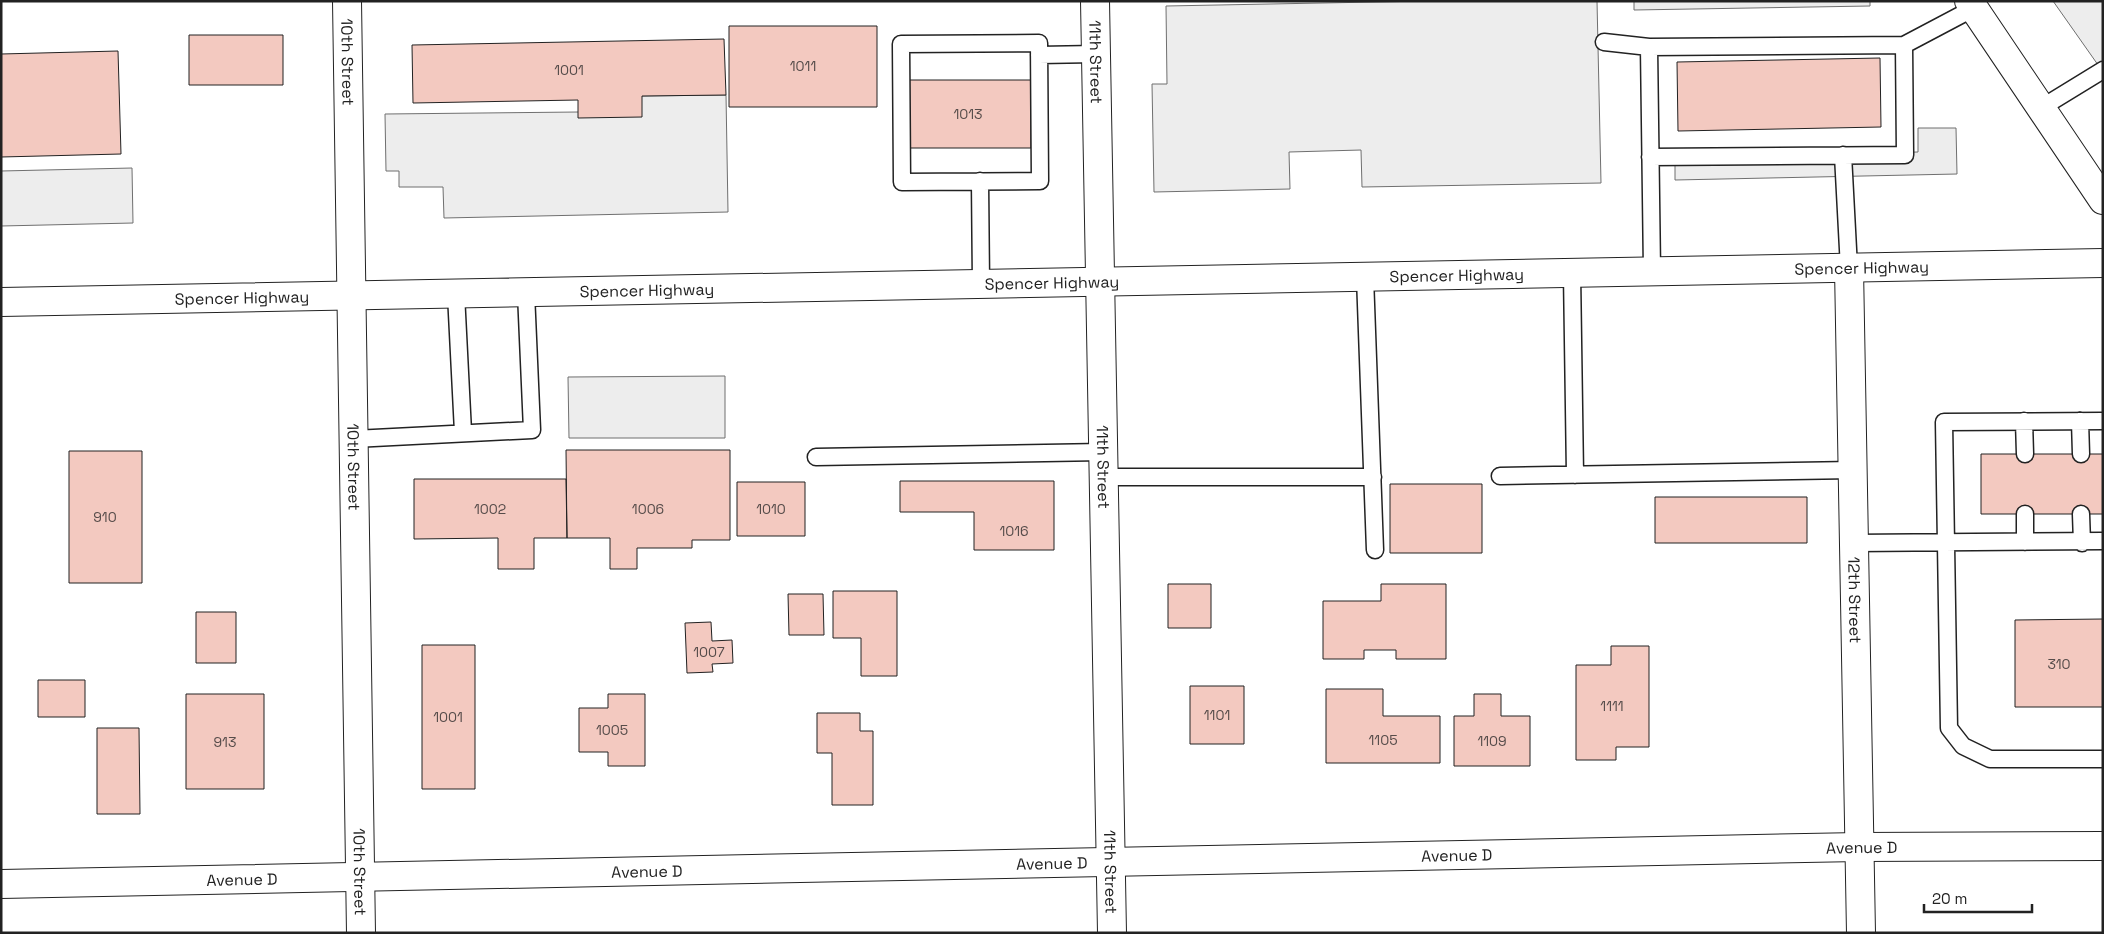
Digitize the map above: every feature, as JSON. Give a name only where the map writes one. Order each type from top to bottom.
[{"type":"street","name":"10th Street","points":[[347,1],[361,933]]},
{"type":"street","name":"11th Street","points":[[1095,1],[1112,933]]},
{"type":"street","points":[[1972,4],[2103,200]]},
{"type":"street","name":"Spencer Highway","points":[[1,302],[2103,263]]},
{"type":"street","name":"12th Street","points":[[1849,268],[1861,933]]},
{"type":"street","name":"Avenue D","points":[[1,884],[1860,847],[2103,846]]},
{"type":"lane","points":[[1604,42],[1648,47],[1904,45],[1972,4]]},
{"type":"lane","points":[[1038,43],[1038,55],[1040,181],[902,182],[901,44],[1038,43]]},
{"type":"lane","points":[[1650,157],[1905,155],[1904,45]]},
{"type":"lane","points":[[1648,47],[1652,271]]},
{"type":"lane","points":[[1038,55],[1096,54]]},
{"type":"lane","points":[[2041,108],[2103,70]]},
{"type":"lane","points":[[1843,155],[1849,268]]},
{"type":"lane","points":[[980,181],[981,284]]},
{"type":"lane","points":[[1572,273],[1575,475]]},
{"type":"lane","points":[[1365,277],[1375,550]]},
{"type":"lane","points":[[354,439],[532,430],[526,293]]},
{"type":"lane","points":[[456,294],[463,432]]},
{"type":"lane","points":[[2024,421],[2025,454]]},
{"type":"lane","points":[[2080,421],[2081,454]]},
{"type":"lane","points":[[2103,421],[1944,422],[1949,728],[1963,746],[1990,759],[2103,759]]},
{"type":"lane","points":[[816,458],[1103,465],[1373,477]]},
{"type":"lane","points":[[1500,476],[1853,470]]},
{"type":"lane","points":[[2025,514],[2025,542]]},
{"type":"lane","points":[[2081,514],[2082,542]]},
{"type":"lane","points":[[1854,542],[2103,542]]},
{"type":"shaded area","points":[[1427,1],[1597,1],[1601,183],[1362,187],[1361,150],[1289,152],[1290,189],[1154,192],[1152,84],[1167,84],[1166,6]]},
{"type":"shaded area","points":[[1634,1],[1870,1],[1870,6],[1634,10]]},
{"type":"shaded area","points":[[2053,1],[2103,1],[2103,72]]},
{"type":"shaded area","points":[[726,95],[728,212],[444,218],[443,187],[399,187],[399,171],[386,171],[385,114],[578,112],[642,96]]},
{"type":"shaded area","points":[[1918,128],[1956,128],[1957,174],[1675,180],[1675,157],[1918,152]]},
{"type":"shaded area","points":[[132,168],[133,223],[1,226],[1,171]]},
{"type":"shaded area","points":[[725,376],[725,438],[569,438],[568,377]]},
{"type":"building","points":[[729,26],[877,26],[877,107],[729,107]]},
{"type":"building","points":[[189,35],[283,35],[283,85],[189,85]]},
{"type":"building","points":[[724,39],[726,95],[642,96],[642,117],[578,118],[578,100],[413,103],[412,45]]},
{"type":"building","points":[[118,51],[121,154],[1,157],[1,54]]},
{"type":"building","points":[[1880,58],[1881,127],[1678,131],[1677,62]]},
{"type":"building","points":[[905,80],[1031,80],[1031,148],[905,148]]},
{"type":"building","points":[[566,450],[730,450],[730,540],[692,540],[692,548],[637,548],[637,569],[610,569],[610,538],[567,538]]},
{"type":"building","points":[[69,451],[142,451],[142,583],[69,583]]},
{"type":"building","points":[[1981,454],[2103,454],[2103,514],[1981,514]]},
{"type":"building","points":[[414,479],[566,479],[567,538],[534,538],[534,569],[498,569],[498,538],[414,539]]},
{"type":"building","points":[[900,481],[1054,481],[1054,550],[974,550],[974,512],[900,512]]},
{"type":"building","points":[[737,482],[805,482],[805,536],[737,536]]},
{"type":"building","points":[[1390,484],[1482,484],[1482,553],[1390,553]]},
{"type":"building","points":[[1655,497],[1807,497],[1807,543],[1655,543]]},
{"type":"building","points":[[1168,584],[1211,584],[1211,628],[1168,628]]},
{"type":"building","points":[[1381,584],[1446,584],[1446,659],[1396,659],[1396,650],[1364,650],[1364,659],[1323,659],[1323,601],[1381,601]]},
{"type":"building","points":[[833,591],[897,591],[897,676],[861,676],[861,638],[833,638]]},
{"type":"building","points":[[788,594],[823,594],[824,635],[789,635]]},
{"type":"building","points":[[196,612],[236,612],[236,663],[196,663]]},
{"type":"building","points":[[2103,619],[2103,707],[2015,707],[2015,620]]},
{"type":"building","points":[[711,622],[712,641],[732,640],[733,663],[712,664],[713,672],[687,673],[685,623]]},
{"type":"building","points":[[422,645],[475,645],[475,789],[422,789]]},
{"type":"building","points":[[1611,646],[1649,646],[1649,747],[1616,747],[1616,760],[1576,760],[1576,665],[1611,665]]},
{"type":"building","points":[[38,680],[85,680],[85,717],[38,717]]},
{"type":"building","points":[[1190,686],[1244,686],[1244,744],[1190,744]]},
{"type":"building","points":[[1326,689],[1383,689],[1383,716],[1440,716],[1440,763],[1326,763]]},
{"type":"building","points":[[186,694],[264,694],[264,789],[186,789]]},
{"type":"building","points":[[608,694],[645,694],[645,766],[608,766],[608,752],[579,752],[579,708],[608,708]]},
{"type":"building","points":[[1474,694],[1501,694],[1501,716],[1530,716],[1530,766],[1454,766],[1454,716],[1474,716]]},
{"type":"building","points":[[817,713],[860,713],[860,731],[873,731],[873,805],[832,805],[832,753],[817,753]]},
{"type":"building","points":[[97,728],[139,728],[140,814],[97,814]]}]
